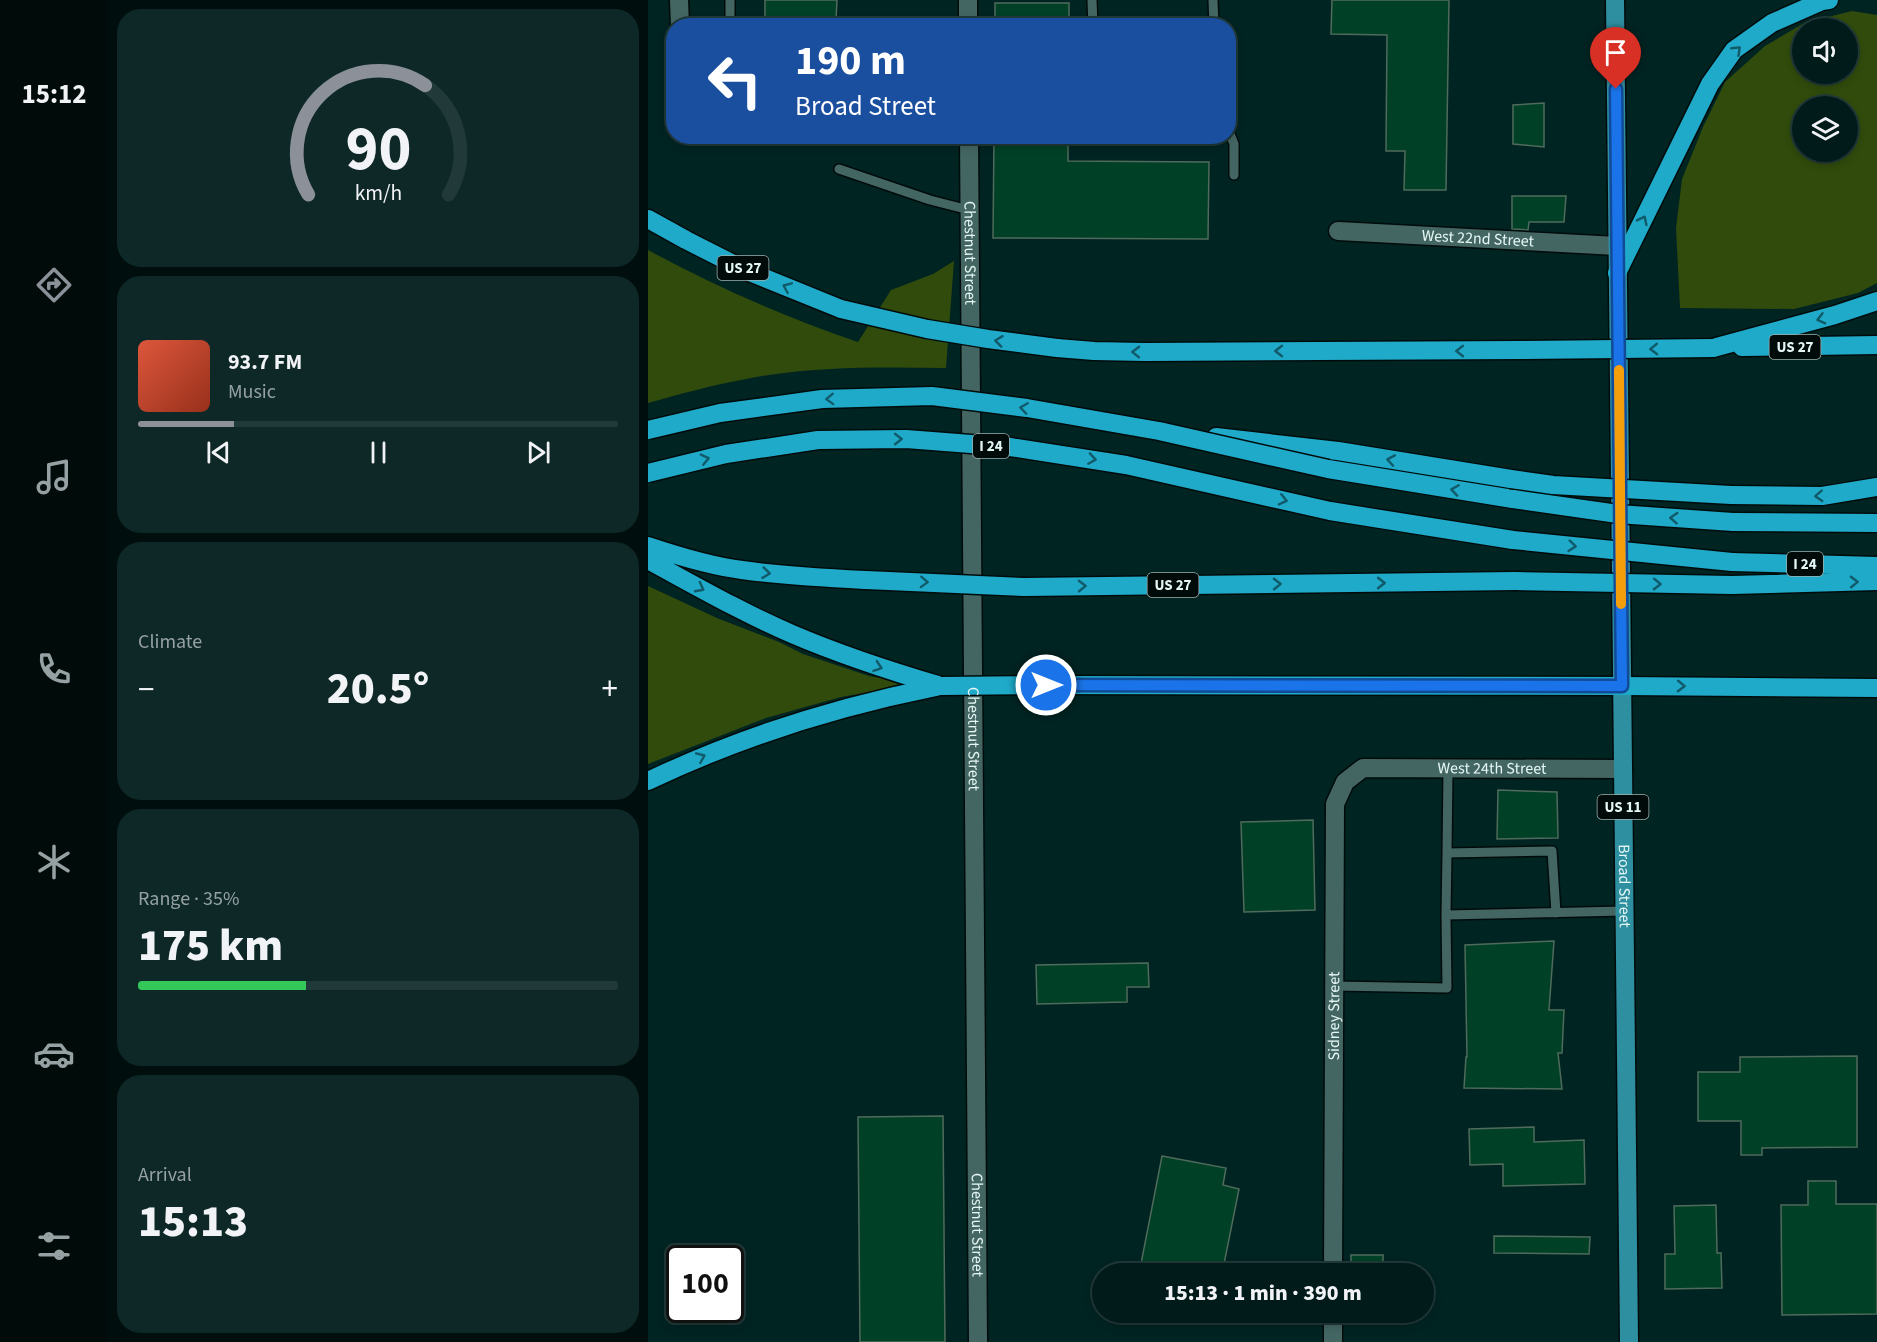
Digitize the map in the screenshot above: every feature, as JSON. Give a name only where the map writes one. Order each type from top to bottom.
[{"type":"highway","points":[[1617,273],[1710,84],[1734,51],[1772,22],[1829,0]]},
{"type":"highway","name":"US 27","points":[[648,219],[747,271],[841,309],[927,329],[1057,348],[1094,351],[1194,352],[1877,345]]},
{"type":"highway","points":[[1713,348],[1835,315],[1877,301]]},
{"type":"highway","points":[[648,430],[720,413],[822,399],[932,396],[1027,408],[1159,430],[1338,451],[1553,486],[1731,495],[1822,496],[1877,487]]},
{"type":"highway","points":[[1159,430],[1328,469],[1618,514],[1733,522],[1877,523]]},
{"type":"highway","name":"I 24","points":[[648,473],[726,454],[818,440],[906,439],[1010,447],[1126,465],[1330,511],[1514,540],[1732,562],[1877,566]]},
{"type":"highway","name":"US 27","points":[[648,546],[675,555],[740,570],[788,576],[1024,587],[1515,581],[1732,585],[1877,581]]},
{"type":"highway","points":[[648,560],[753,616],[792,634],[890,671],[941,686]]},
{"type":"highway","points":[[648,781],[731,744],[782,726],[887,696],[941,686],[1877,688]]},
{"type":"main road","name":"Broad Street","points":[[1615,0],[1629,1342]]},
{"type":"street","points":[[679,0],[680,18]]},
{"type":"street","points":[[968,0],[968,18]]},
{"type":"street","name":"Chestnut Street","points":[[969,144],[978,1342]]},
{"type":"street","name":"West 22nd Street","points":[[1338,231],[1617,246]]},
{"type":"street","name":"West 24th Street","points":[[1363,768],[1623,769]]},
{"type":"street","name":"Sidney Street","points":[[1333,1263],[1335,804],[1345,782],[1363,768]]},
{"type":"street","points":[[1333,1323],[1333,1342]]},
{"type":"lane","points":[[730,0],[730,18]]},
{"type":"lane","points":[[1092,0],[1093,18]]},
{"type":"lane","points":[[1213,0],[1214,18]]},
{"type":"lane","points":[[1234,144],[1234,175]]},
{"type":"lane","points":[[839,169],[930,200],[969,210]]},
{"type":"lane","points":[[1334,986],[1447,988],[1448,769]]},
{"type":"lane","points":[[1447,853],[1552,851],[1556,913]]},
{"type":"lane","points":[[1446,915],[1624,911]]},
{"type":"green space","points":[[1852,11],[1877,15],[1877,283],[1858,293],[1794,309],[1680,308],[1676,228],[1682,179],[1703,127],[1725,82],[1765,46],[1792,30],[1792,84],[1858,84],[1858,18],[1824,18]]},
{"type":"green space","points":[[648,250],[751,300],[858,342],[891,290],[933,274],[954,261],[946,368],[871,368],[795,372],[734,381],[648,403]]},
{"type":"green space","points":[[648,586],[803,654],[869,676],[898,681],[900,687],[841,697],[766,718],[648,764]]},
{"type":"building","points":[[765,0],[837,0],[836,18],[765,18]]},
{"type":"building","points":[[1332,0],[1449,0],[1446,190],[1404,190],[1405,151],[1386,151],[1387,35],[1331,34]]},
{"type":"building","points":[[995,3],[1069,3],[1069,18],[995,18]]},
{"type":"building","points":[[1544,103],[1544,147],[1513,144],[1513,105]]},
{"type":"building","points":[[994,144],[1068,144],[1068,161],[1209,162],[1208,239],[993,238]]},
{"type":"building","points":[[1512,196],[1566,196],[1564,222],[1529,222],[1528,230],[1512,229]]},
{"type":"building","points":[[1498,790],[1557,792],[1558,838],[1497,839]]},
{"type":"building","points":[[1313,820],[1315,910],[1244,912],[1241,822]]},
{"type":"building","points":[[1554,941],[1549,1010],[1564,1010],[1562,1053],[1558,1053],[1562,1089],[1464,1088],[1467,1057],[1465,945]]},
{"type":"building","points":[[1148,963],[1149,987],[1127,987],[1127,1002],[1037,1004],[1036,965]]},
{"type":"building","points":[[1857,1056],[1857,1147],[1762,1148],[1762,1155],[1741,1155],[1741,1121],[1698,1121],[1698,1072],[1740,1072],[1740,1057]]},
{"type":"building","points":[[943,1116],[945,1342],[860,1342],[858,1117]]},
{"type":"building","points":[[1534,1127],[1534,1142],[1584,1140],[1585,1184],[1503,1186],[1503,1164],[1470,1165],[1469,1129]]},
{"type":"building","points":[[1162,1156],[1226,1168],[1223,1185],[1239,1189],[1224,1263],[1141,1263]]},
{"type":"building","points":[[1808,1181],[1836,1181],[1836,1204],[1877,1204],[1877,1314],[1782,1315],[1781,1205],[1808,1205]]},
{"type":"building","points":[[1716,1205],[1717,1253],[1721,1253],[1722,1288],[1665,1289],[1665,1254],[1675,1254],[1674,1206]]},
{"type":"building","points":[[1494,1236],[1590,1237],[1589,1254],[1494,1253]]},
{"type":"building","points":[[1351,1255],[1383,1255],[1383,1263],[1351,1263]]},
{"type":"slow traffic","points":[[1619,370],[1621,604]]},
{"type":"route","points":[[1046,685],[1622,686],[1616,89]]}]
